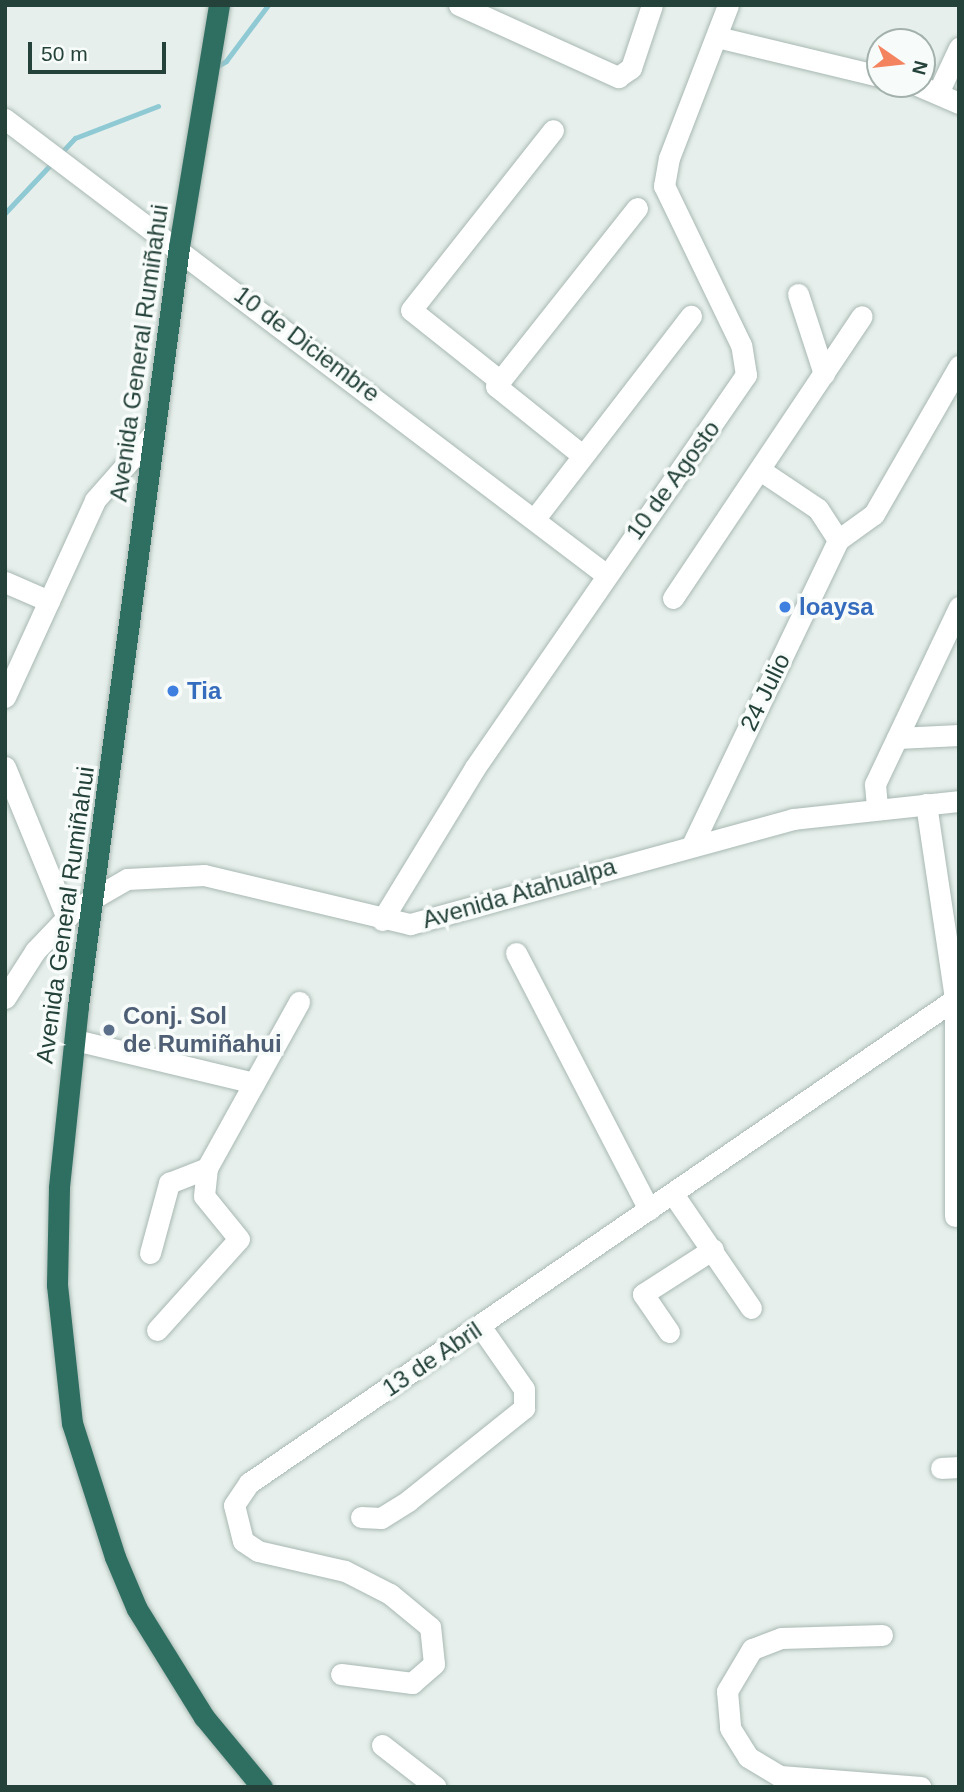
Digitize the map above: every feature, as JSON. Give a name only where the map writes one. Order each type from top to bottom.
[{"type":"highway","name":"Avenida General Rumiñahui","points":[[219,5],[179,247],[154,433],[75,1040],[57,1237],[61,1354],[72,1423],[90,1490],[137,1609],[204,1717],[262,1787]]},
{"type":"street","points":[[458,5],[618,77],[631,68],[652,5]]},
{"type":"street","name":"10 de Agosto","points":[[382,920],[604,573],[746,375],[741,345],[664,186],[669,158],[728,5]]},
{"type":"street","points":[[717,37],[866,73]]},
{"type":"street","points":[[959,48],[938,93],[959,103]]},
{"type":"street","name":"10 de Diciembre","points":[[5,119],[71,164],[536,517],[604,573]]},
{"type":"street","points":[[499,380],[411,310],[554,130]]},
{"type":"street","points":[[582,455],[499,392],[499,380],[637,208]]},
{"type":"street","points":[[798,293],[824,374]]},
{"type":"street","points":[[536,517],[691,316]]},
{"type":"street","points":[[673,598],[763,472],[862,316]]},
{"type":"street","points":[[763,472],[818,509],[838,540],[874,514],[959,366]]},
{"type":"street","points":[[5,697],[95,500],[154,433]]},
{"type":"street","name":"24 Julio","points":[[693,843],[838,540]]},
{"type":"street","points":[[5,582],[49,601]]},
{"type":"street","points":[[877,807],[875,784],[953,629],[959,607]]},
{"type":"street","points":[[897,738],[959,734]]},
{"type":"street","points":[[5,767],[67,918]]},
{"type":"street","name":"Avenida Atahualpa","points":[[5,998],[35,951],[67,918],[93,898],[127,879],[204,875],[382,920],[410,924],[693,843],[877,807],[959,801]]},
{"type":"street","points":[[926,804],[955,999],[955,1216]]},
{"type":"street","points":[[516,953],[649,1210]]},
{"type":"street","name":"13 de Abril","points":[[341,1674],[399,1685],[425,1676],[434,1664],[430,1627],[390,1594],[345,1571],[258,1551],[235,1529],[234,1504],[248,1483],[955,999]]},
{"type":"street","points":[[158,1331],[239,1239],[204,1196],[208,1168],[299,1002]]},
{"type":"street","points":[[75,1040],[254,1083]]},
{"type":"street","points":[[150,1253],[169,1183],[208,1168]]},
{"type":"street","points":[[673,1194],[751,1308]]},
{"type":"street","points":[[669,1332],[643,1294],[713,1249]]},
{"type":"street","points":[[361,1517],[380,1518],[408,1501],[524,1408],[524,1389],[480,1326]]},
{"type":"street","points":[[882,1635],[780,1637],[752,1649],[727,1690],[730,1728],[748,1757],[780,1776],[921,1787]]},
{"type":"street","points":[[382,1745],[436,1787]]},
{"type":"waterway","points":[[214,68],[226,61],[268,5]]},
{"type":"waterway","points":[[60,154],[75,138],[158,106]]},
{"type":"waterway","points":[[5,213],[53,162]]},
{"type":"place","name":"loaysa","points":[[785,607]]},
{"type":"place","name":"Tia","points":[[173,691]]},
{"type":"place","name":"Conj. Sol de Rumiñahui","points":[[109,1030]]}]
